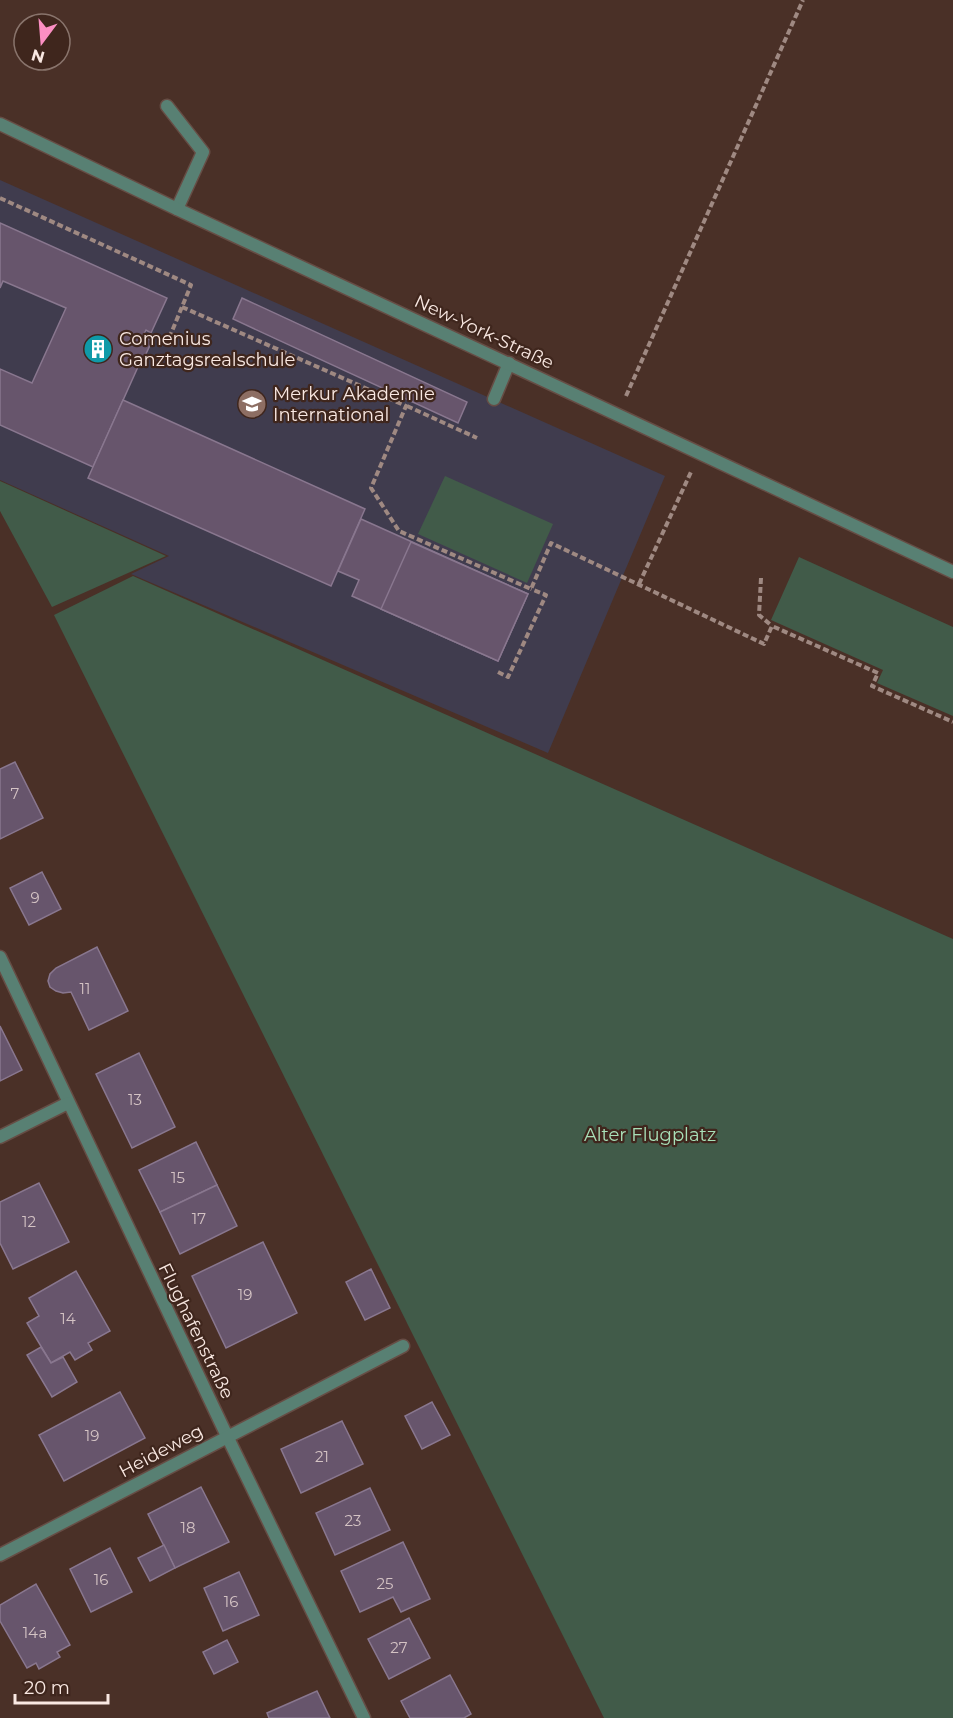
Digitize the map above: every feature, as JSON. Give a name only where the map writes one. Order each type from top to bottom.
[{"type":"street","points":[[166,106],[202,152],[177,209]]},
{"type":"street","name":"New-York-Straße","points":[[0,124],[953,572]]},
{"type":"street","points":[[494,399],[509,363]]},
{"type":"street","name":"Flughafenstraße","points":[[0,957],[68,1104],[364,1718]]},
{"type":"street","points":[[0,1137],[68,1104]]},
{"type":"street","name":"Heideweg","points":[[0,1555],[403,1346]]},
{"type":"path","points":[[618,414],[803,0]]},
{"type":"path","points":[[0,198],[191,285],[170,336]]},
{"type":"path","points":[[182,307],[477,438]]},
{"type":"path","points":[[406,406],[371,488],[399,531],[546,595],[508,677],[498,672]]},
{"type":"path","points":[[639,584],[681,497]]},
{"type":"path","points":[[531,589],[551,543],[764,644],[772,626]]},
{"type":"path","points":[[761,578],[759,615],[772,626],[878,674],[872,686],[953,722]]},
{"type":"shaded area","name":"Merkur Akademie International","points":[[0,180],[665,476],[548,753],[131,574],[169,556],[0,480]]},
{"type":"green space","points":[[445,476],[553,524],[527,583],[418,534]]},
{"type":"green space","points":[[0,481],[166,556],[52,607],[0,511]]},
{"type":"green space","points":[[799,557],[953,627],[953,716],[877,683],[883,670],[771,620]]},
{"type":"green space","name":"Alter Flugplatz","points":[[133,576],[953,939],[953,1718],[604,1718],[54,615]]},
{"type":"building","name":"Comenius Ganztagsrealschule","points":[[0,223],[167,298],[151,333],[146,330],[143,336],[152,341],[142,358],[93,467],[0,425],[0,369],[32,383],[66,308],[3,281],[0,288]]},
{"type":"building","points":[[242,298],[467,402],[458,423],[233,319]]},
{"type":"building","points":[[123,400],[365,509],[331,586],[88,478]]},
{"type":"building","points":[[361,519],[528,594],[498,661],[352,596],[359,580],[338,571]]},
{"type":"building","points":[[411,542],[528,594],[498,661],[381,609]]},
{"type":"building","points":[[15,762],[43,818],[0,839],[0,769]]},
{"type":"building","points":[[42,872],[61,909],[29,925],[10,888]]},
{"type":"building","points":[[97,947],[128,1011],[89,1030],[71,992],[56,991],[50,987],[48,981],[50,974],[56,968]]},
{"type":"building","points":[[0,1026],[22,1070],[0,1081]]},
{"type":"building","points":[[139,1053],[175,1127],[132,1148],[96,1074]]},
{"type":"building","points":[[196,1142],[217,1185],[160,1212],[139,1170]]},
{"type":"building","points":[[39,1183],[69,1242],[13,1269],[0,1243],[0,1202]]},
{"type":"building","points":[[217,1185],[237,1226],[180,1254],[160,1212]]},
{"type":"building","points":[[263,1242],[297,1313],[226,1348],[192,1276]]},
{"type":"building","points":[[371,1269],[390,1308],[365,1320],[346,1282]]},
{"type":"building","points":[[76,1271],[110,1331],[88,1343],[92,1350],[75,1360],[70,1352],[51,1363],[27,1323],[39,1316],[29,1298]]},
{"type":"building","points":[[41,1347],[51,1363],[63,1357],[77,1382],[52,1397],[27,1355]]},
{"type":"building","points":[[120,1392],[145,1438],[64,1481],[39,1435]]},
{"type":"building","points":[[432,1402],[450,1435],[422,1449],[405,1416]]},
{"type":"building","points":[[342,1421],[363,1464],[301,1493],[281,1449]]},
{"type":"building","points":[[201,1487],[229,1542],[175,1568],[148,1514]]},
{"type":"building","points":[[370,1488],[390,1530],[335,1555],[316,1513]]},
{"type":"building","points":[[403,1542],[430,1599],[401,1612],[393,1597],[360,1612],[341,1571]]},
{"type":"building","points":[[164,1545],[175,1568],[150,1581],[138,1558]]},
{"type":"building","points":[[110,1548],[132,1592],[91,1612],[70,1569]]},
{"type":"building","points":[[239,1572],[259,1615],[223,1631],[204,1588]]},
{"type":"building","points":[[36,1584],[70,1645],[57,1652],[60,1657],[39,1669],[36,1663],[27,1668],[0,1621],[0,1605]]},
{"type":"building","points":[[409,1618],[430,1658],[389,1679],[368,1639]]},
{"type":"building","points":[[227,1640],[238,1662],[214,1674],[203,1652]]},
{"type":"building","points":[[450,1675],[471,1714],[464,1718],[410,1718],[401,1701]]},
{"type":"building","points":[[317,1691],[330,1718],[269,1718],[267,1713]]},
{"type":"place","name":"Comenius Ganztagsrealschule","points":[[98,349]]},
{"type":"place","name":"Merkur Akademie International","points":[[252,404]]}]
